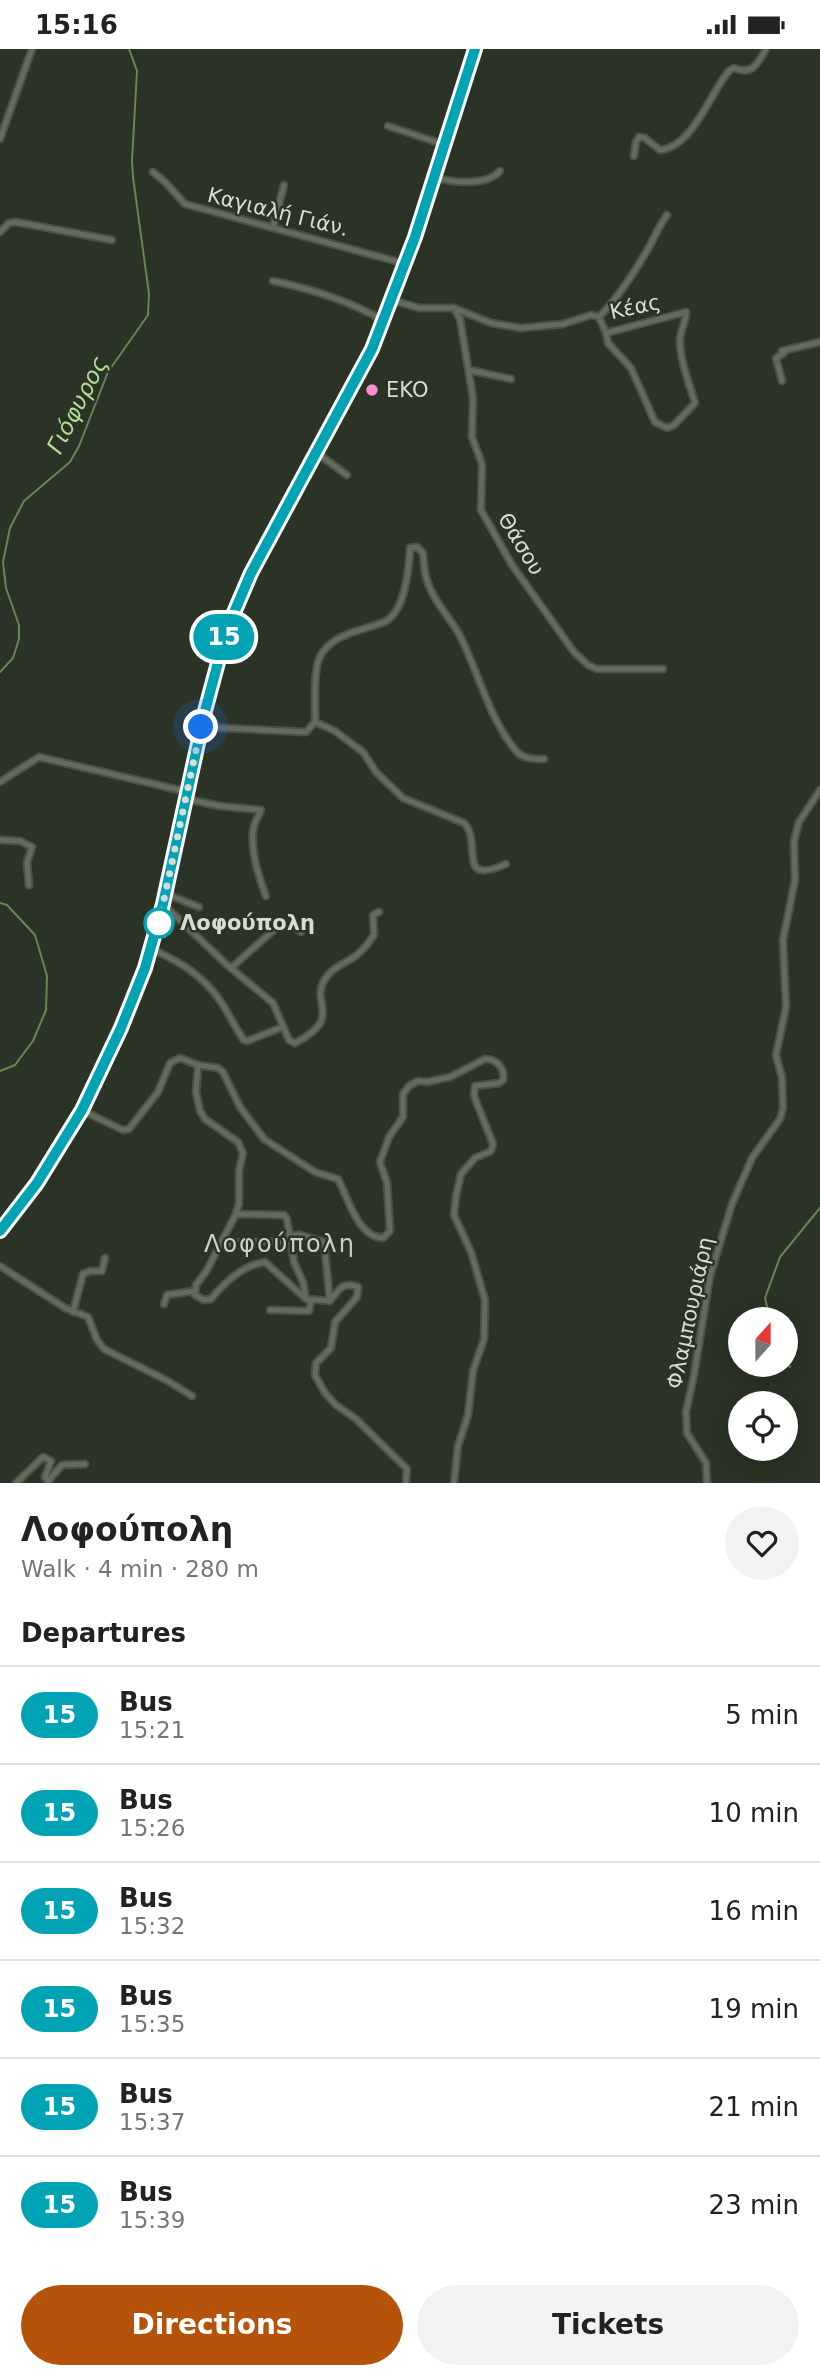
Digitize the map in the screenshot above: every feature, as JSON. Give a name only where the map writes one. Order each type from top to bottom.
[{"type":"street","points":[[0,137],[32,49]]},
{"type":"street","points":[[0,1231],[37,1183],[82,1110],[121,1028],[152,949],[201,727],[227,629],[255,565],[358,377],[393,300],[475,49]]},
{"type":"street","points":[[634,156],[639,137],[645,138],[660,150],[671,147],[686,136],[729,71],[734,68],[750,70],[755,67],[766,49]]},
{"type":"street","points":[[388,127],[445,145]]},
{"type":"street","points":[[435,177],[467,182],[496,176],[500,171]]},
{"type":"street","name":"Καγιαλή Γιάν.","points":[[153,172],[185,204],[406,264]]},
{"type":"street","points":[[273,227],[284,185]]},
{"type":"street","points":[[393,300],[419,307],[454,308],[491,323],[521,328],[563,324],[591,315],[598,317],[615,298],[641,260],[656,229],[667,215]]},
{"type":"street","points":[[0,232],[9,223],[16,222],[112,240]]},
{"type":"street","points":[[274,281],[366,310],[384,321]]},
{"type":"street","name":"Θάσου","points":[[454,308],[460,319],[473,398],[472,437],[482,464],[480,504],[512,565],[574,652],[588,665],[597,669],[663,669]]},
{"type":"street","name":"Κέας","points":[[598,317],[608,343],[631,368],[654,422],[667,428],[674,425],[695,403],[686,377],[680,340],[686,323],[686,312],[606,333]]},
{"type":"street","points":[[782,381],[776,358],[784,353],[782,351],[820,342]]},
{"type":"street","points":[[469,370],[511,379]]},
{"type":"street","points":[[317,453],[347,475]]},
{"type":"street","points":[[201,727],[306,732],[315,722],[316,669],[321,653],[337,639],[363,627],[387,621],[399,604],[405,587],[410,548],[417,547],[423,553],[426,579],[432,594],[459,635],[478,681],[508,739],[520,755],[531,759],[544,759]]},
{"type":"street","points":[[315,722],[335,731],[363,752],[376,772],[404,798],[464,823],[471,831],[471,860],[478,869],[487,871],[506,864]]},
{"type":"street","points":[[0,782],[39,757],[220,806],[261,810],[253,836],[259,874],[266,896]]},
{"type":"street","name":"Φλαμπουριάρη","points":[[707,1483],[706,1463],[687,1433],[685,1412],[710,1276],[732,1204],[752,1158],[780,1119],[783,1108],[782,1078],[776,1055],[786,1007],[783,940],[795,880],[794,841],[799,822],[820,790]]},
{"type":"street","points":[[0,840],[20,841],[32,847],[27,862],[29,885]]},
{"type":"street","points":[[166,894],[199,907]]},
{"type":"street","points":[[163,904],[273,1003],[289,1040],[295,1043],[320,1025],[324,1011],[321,993],[324,980],[339,965],[359,953],[371,940],[374,935],[373,915],[379,912]]},
{"type":"street","points":[[231,968],[277,927],[291,925],[301,932]]},
{"type":"street","points":[[152,949],[186,966],[203,979],[223,1004],[244,1040],[283,1027]]},
{"type":"street","points":[[82,1110],[123,1130],[129,1129],[158,1092],[170,1063],[180,1058],[198,1065],[218,1068],[223,1072],[240,1107],[264,1139],[315,1172],[338,1179],[366,1231],[375,1238],[383,1238],[390,1231],[387,1183],[380,1162],[389,1137],[403,1117],[404,1094],[409,1086],[418,1081],[427,1082],[450,1077],[485,1059],[498,1063],[504,1075],[499,1083],[475,1086],[474,1096],[493,1144],[491,1151],[475,1158],[461,1174],[454,1215],[471,1252],[485,1300],[484,1339],[473,1371],[468,1415],[458,1446],[454,1483]]},
{"type":"street","points":[[164,1304],[167,1295],[194,1290],[236,1215],[239,1203],[239,1171],[243,1153],[238,1142],[205,1119],[200,1111],[196,1092],[198,1065]]},
{"type":"street","points":[[236,1215],[284,1215],[287,1219],[294,1262],[303,1282],[309,1311],[270,1310]]},
{"type":"street","points":[[220,1243],[290,1238],[320,1240],[326,1245],[325,1270],[330,1301]]},
{"type":"street","points":[[73,1312],[83,1273],[102,1271],[105,1258]]},
{"type":"street","points":[[194,1290],[198,1298],[211,1299],[224,1283],[256,1263],[265,1262],[308,1300],[330,1301]]},
{"type":"street","points":[[0,1266],[73,1312],[88,1317],[97,1340],[109,1353],[168,1381],[192,1396]]},
{"type":"street","points":[[330,1301],[340,1287],[347,1284],[358,1287],[357,1297],[335,1322],[331,1348],[316,1363],[315,1375],[325,1393],[336,1405],[364,1426],[407,1469],[405,1483]]},
{"type":"street","points":[[16,1483],[43,1457],[51,1461],[45,1477],[48,1481],[62,1465],[85,1464]]},
{"type":"waterway","name":"Γιόφυρος","points":[[0,672],[13,658],[19,639],[19,625],[6,588],[3,562],[10,528],[24,501],[70,462],[108,372],[148,315],[149,294],[132,161],[137,71],[129,49]]},
{"type":"waterway","name":"Γιόφυρος","points":[[0,903],[7,905],[35,935],[47,976],[46,1010],[33,1041],[15,1065],[0,1071]]},
{"type":"waterway","points":[[767,1307],[765,1298],[780,1257],[820,1208]]},
{"type":"bus line","name":"15","points":[[0,1231],[37,1183],[82,1110],[121,1028],[155,939],[205,711],[227,629],[251,573],[346,401],[393,300],[475,49]]},
{"type":"place","name":"EKO","points":[[372,390]]},
{"type":"place","name":"Λοφούπολη","points":[[159,923]]},
{"type":"district","name":"Λοφούπολη","points":[[280,1244]]},
{"type":"route","points":[[159,923],[201,727]]}]
